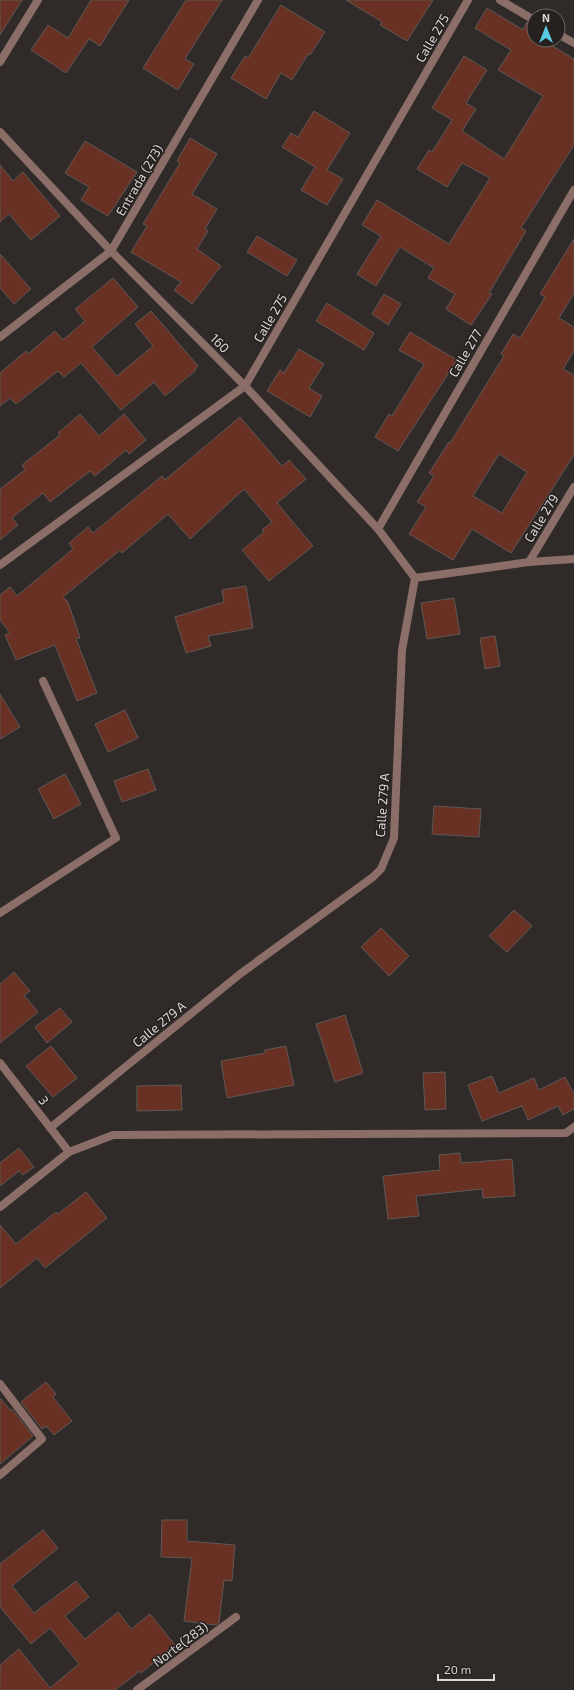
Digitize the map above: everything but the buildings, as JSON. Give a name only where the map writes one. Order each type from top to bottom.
[{"type":"street","points":[[0,62],[38,0]]},
{"type":"street","name":"Entrada (273)","points":[[0,337],[112,251],[258,0]]},
{"type":"street","name":"Calle 275","points":[[0,565],[245,386],[468,0]]},
{"type":"street","points":[[500,0],[526,15]]},
{"type":"street","name":"160","points":[[0,132],[112,251],[245,386],[378,528],[415,578]]},
{"type":"street","name":"Calle 277","points":[[378,528],[574,190]]},
{"type":"street","name":"Calle 279","points":[[529,562],[574,487]]},
{"type":"street","points":[[415,578],[529,562],[574,559]]},
{"type":"street","name":"Calle 279 A","points":[[50,1128],[240,974],[373,877],[381,869],[394,838],[402,650],[415,578]]},
{"type":"street","points":[[0,913],[116,838],[43,681]]},
{"type":"street","name":"3","points":[[0,1063],[69,1152]]},
{"type":"street","points":[[0,1207],[69,1152],[113,1135],[566,1133],[574,1127]]},
{"type":"street","points":[[0,1384],[42,1439],[0,1475]]},
{"type":"street","name":"Norte(283)","points":[[137,1690],[236,1617]]}]
